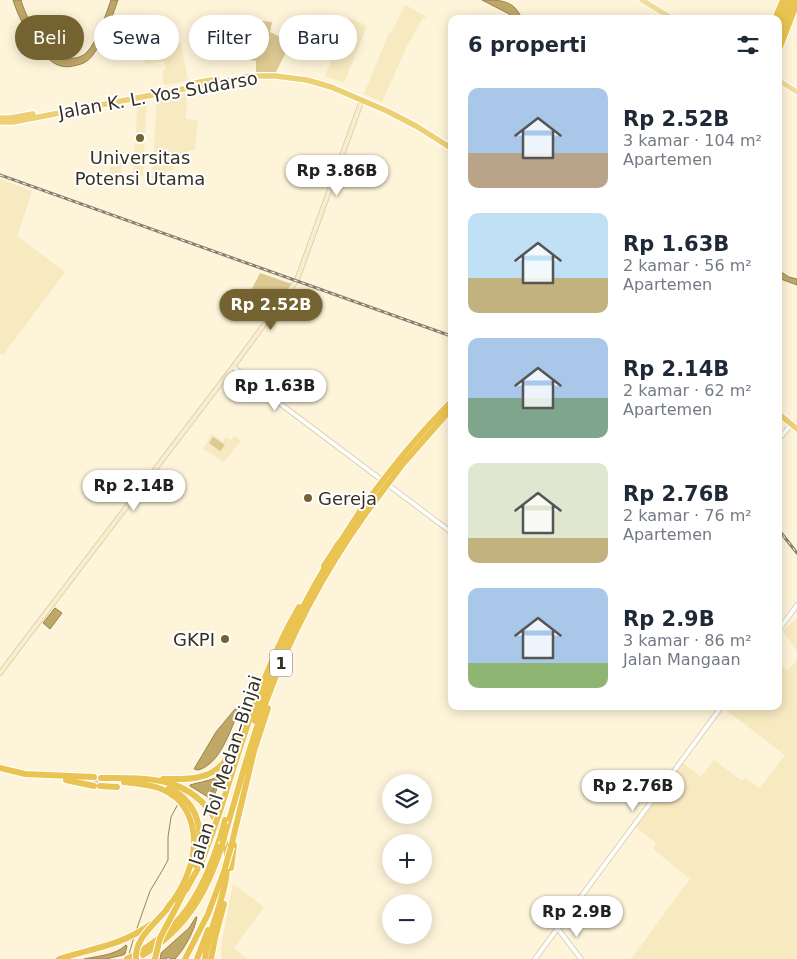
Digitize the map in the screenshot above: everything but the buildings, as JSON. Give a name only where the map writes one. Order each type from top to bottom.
[{"type":"highway","points":[[776,15],[782,0]]},
{"type":"highway","points":[[782,16],[788,0]]},
{"type":"highway","points":[[782,29],[793,0]]},
{"type":"highway","points":[[782,42],[797,3]]},
{"type":"highway","name":"Jalan K. L. Yos Sudarso","points":[[0,120],[124,98],[196,82],[271,72],[293,74],[339,86],[419,124],[448,144]]},
{"type":"highway","name":"Jalan Tol Medan–Binjai","points":[[127,959],[158,940],[184,914],[196,896],[212,862],[257,728],[286,652],[323,580],[364,512],[398,462],[448,405]]},
{"type":"highway","name":"Jalan Tol Medan–Binjai","points":[[136,959],[160,944],[178,928],[201,897],[209,881],[222,845],[252,726],[277,662],[312,590],[350,528],[402,464],[448,412]]},
{"type":"highway","points":[[782,417],[797,433]]},
{"type":"highway","points":[[782,420],[797,429]]},
{"type":"highway","points":[[0,770],[24,777],[97,781],[195,778],[216,770],[232,751],[288,626],[331,554],[350,528]]},
{"type":"highway","points":[[186,958],[208,914],[226,869],[254,751],[286,652]]},
{"type":"highway","points":[[59,959],[121,942],[134,936],[149,926],[175,903],[189,880],[213,831],[248,722],[269,669]]},
{"type":"highway","points":[[0,770],[120,785],[148,786],[164,790],[179,797],[191,822],[194,850],[188,874],[160,938],[155,959]]},
{"type":"highway","points":[[134,779],[174,785],[188,792],[202,802],[214,816],[224,836],[228,857],[223,887],[198,959]]},
{"type":"highway","points":[[120,785],[160,785],[169,788],[194,811],[199,825],[199,860]]},
{"type":"highway","points":[[211,959],[230,879],[232,848]]},
{"type":"highway","points":[[205,959],[224,889],[226,869]]},
{"type":"highway","points":[[136,959],[136,950],[141,940],[167,909]]},
{"type":"main road","points":[[642,0],[666,15]]},
{"type":"main road","points":[[782,84],[797,93]]},
{"type":"main road","points":[[0,673],[297,280],[363,99]]},
{"type":"street","points":[[233,367],[448,530]]},
{"type":"street","points":[[782,436],[791,426]]},
{"type":"street","points":[[782,626],[797,605]]},
{"type":"street","points":[[535,959],[719,710]]},
{"type":"street","points":[[558,928],[581,959]]},
{"type":"shaded area","points":[[13,0],[21,0],[27,15],[19,15]]},
{"type":"shaded area","points":[[111,0],[118,0],[113,15],[106,15]]},
{"type":"shaded area","points":[[482,0],[506,2],[515,8],[520,15],[511,15]]},
{"type":"shaded area","points":[[405,5],[426,16],[408,44],[382,102],[364,94],[389,33],[391,33]]},
{"type":"shaded area","points":[[269,22],[272,22],[270,32],[279,36],[279,60],[282,60],[276,72],[256,72],[256,61],[249,60],[269,60]]},
{"type":"shaded area","points":[[357,22],[367,26],[357,51]]},
{"type":"shaded area","points":[[94,42],[94,54],[82,64],[67,67],[53,63],[50,60],[84,60],[84,55]]},
{"type":"shaded area","points":[[179,43],[181,43],[188,81],[164,85],[162,73],[166,68],[164,61],[145,64],[144,60],[179,60]]},
{"type":"shaded area","points":[[332,60],[353,60],[344,83],[325,76]]},
{"type":"shaded area","points":[[187,90],[186,119],[198,120],[195,150],[188,151],[184,158],[174,158],[173,170],[165,171],[163,181],[152,180],[157,95]]},
{"type":"shaded area","name":"Universitas Potensi Utama","points":[[138,99],[147,99],[143,176],[133,176]]},
{"type":"shaded area","points":[[110,158],[122,158],[121,180],[109,180]]},
{"type":"shaded area","points":[[0,179],[32,191],[17,236],[65,272],[3,355],[0,353]]},
{"type":"shaded area","points":[[260,273],[292,284],[268,316],[244,304]]},
{"type":"shaded area","points":[[782,273],[797,279],[797,285],[782,279]]},
{"type":"shaded area","points":[[212,434],[223,442],[226,437],[231,440],[234,435],[241,441],[224,462],[203,449]]},
{"type":"shaded area","points":[[213,437],[225,445],[220,451],[209,443]]},
{"type":"shaded area","points":[[55,608],[62,613],[50,629],[43,623]]},
{"type":"shaded area","points":[[797,618],[797,651],[783,631]]},
{"type":"shaded area","points":[[797,661],[797,959],[631,959],[690,879],[653,849],[656,843],[636,827],[683,763],[701,777],[714,760],[742,781],[745,778],[760,788],[785,755],[726,710],[782,710],[782,665],[787,671]]},
{"type":"shaded area","points":[[235,709],[239,711],[218,755],[206,767],[198,770],[194,769],[216,732]]},
{"type":"shaded area","points":[[219,776],[212,803],[210,798],[215,786],[208,797],[190,786],[190,785]]},
{"type":"shaded area","points":[[233,884],[264,907],[234,948],[247,959],[221,959],[222,941]]},
{"type":"shaded area","points":[[196,917],[196,923],[189,940],[175,959],[168,957],[160,959],[161,953],[189,928]]},
{"type":"shaded area","points":[[126,945],[125,954],[123,955],[106,959],[84,959],[112,953]]},
{"type":"waterway","points":[[136,931],[150,891],[168,860],[168,837],[171,817],[178,804]]},
{"type":"waterway","points":[[129,954],[134,937]]},
{"type":"tunnel","points":[[94,781],[101,781]]},
{"type":"railway","points":[[0,175],[448,335]]},
{"type":"railway","points":[[782,534],[797,553]]},
{"type":"place","name":"Universitas Potensi Utama","points":[[140,138]]},
{"type":"place","name":"Gereja","points":[[308,498]]},
{"type":"place","name":"GKPI","points":[[225,639]]}]
